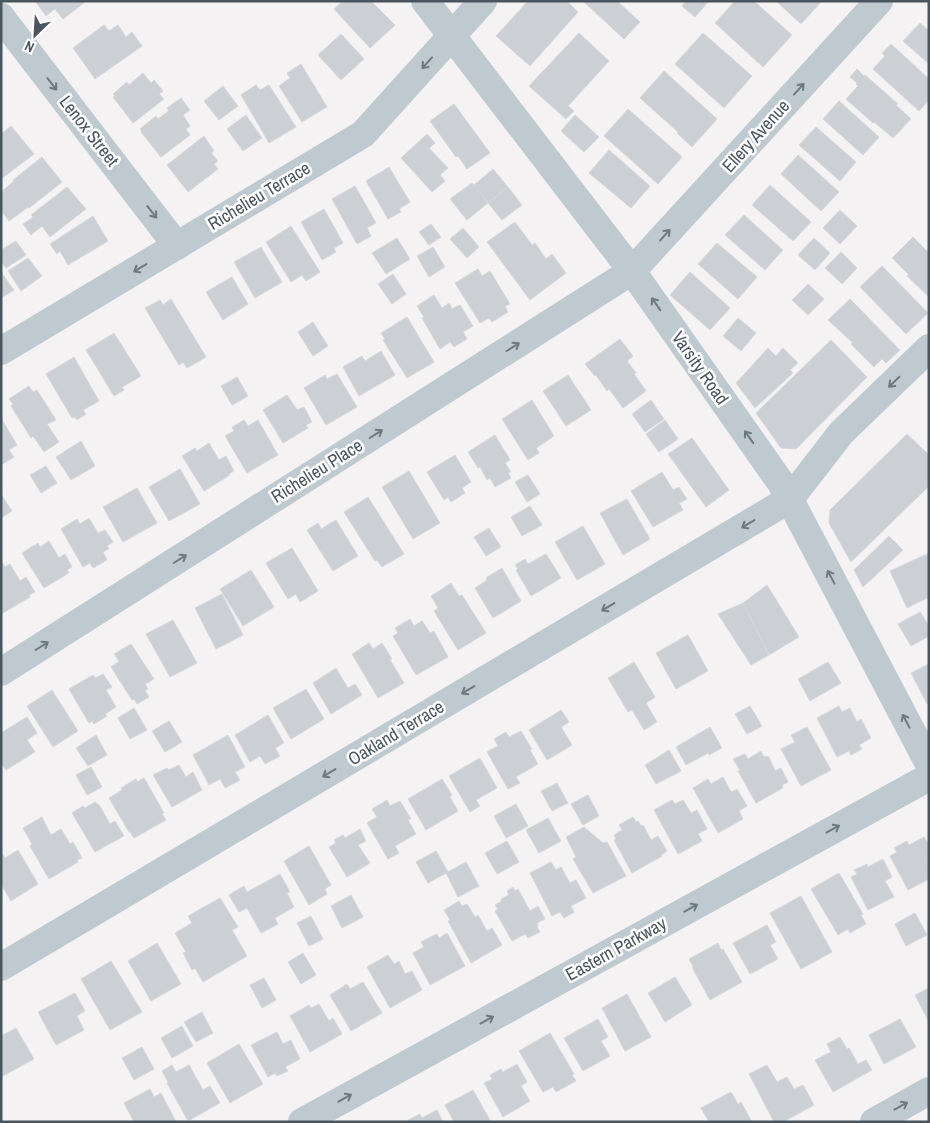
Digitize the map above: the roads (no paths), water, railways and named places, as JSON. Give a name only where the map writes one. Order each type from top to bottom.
[{"type":"street","name":"Varsity Road","points":[[425,1],[632,271],[781,483],[929,764]]},
{"type":"street","name":"Richelieu Terrace","points":[[1,351],[363,134],[483,1]]},
{"type":"street","name":"Ellery Avenue","points":[[632,271],[879,1]]},
{"type":"street","name":"Lenox Street","points":[[1,18],[177,246]]},
{"type":"street","name":"Richelieu Place","points":[[1,672],[632,271]]},
{"type":"street","points":[[790,499],[841,433],[929,348]]},
{"type":"street","name":"Oakland Terrace","points":[[1,967],[790,499]]},
{"type":"street","name":"Eastern Parkway","points":[[302,1122],[929,777]]},
{"type":"street","points":[[874,1122],[929,1091]]}]
